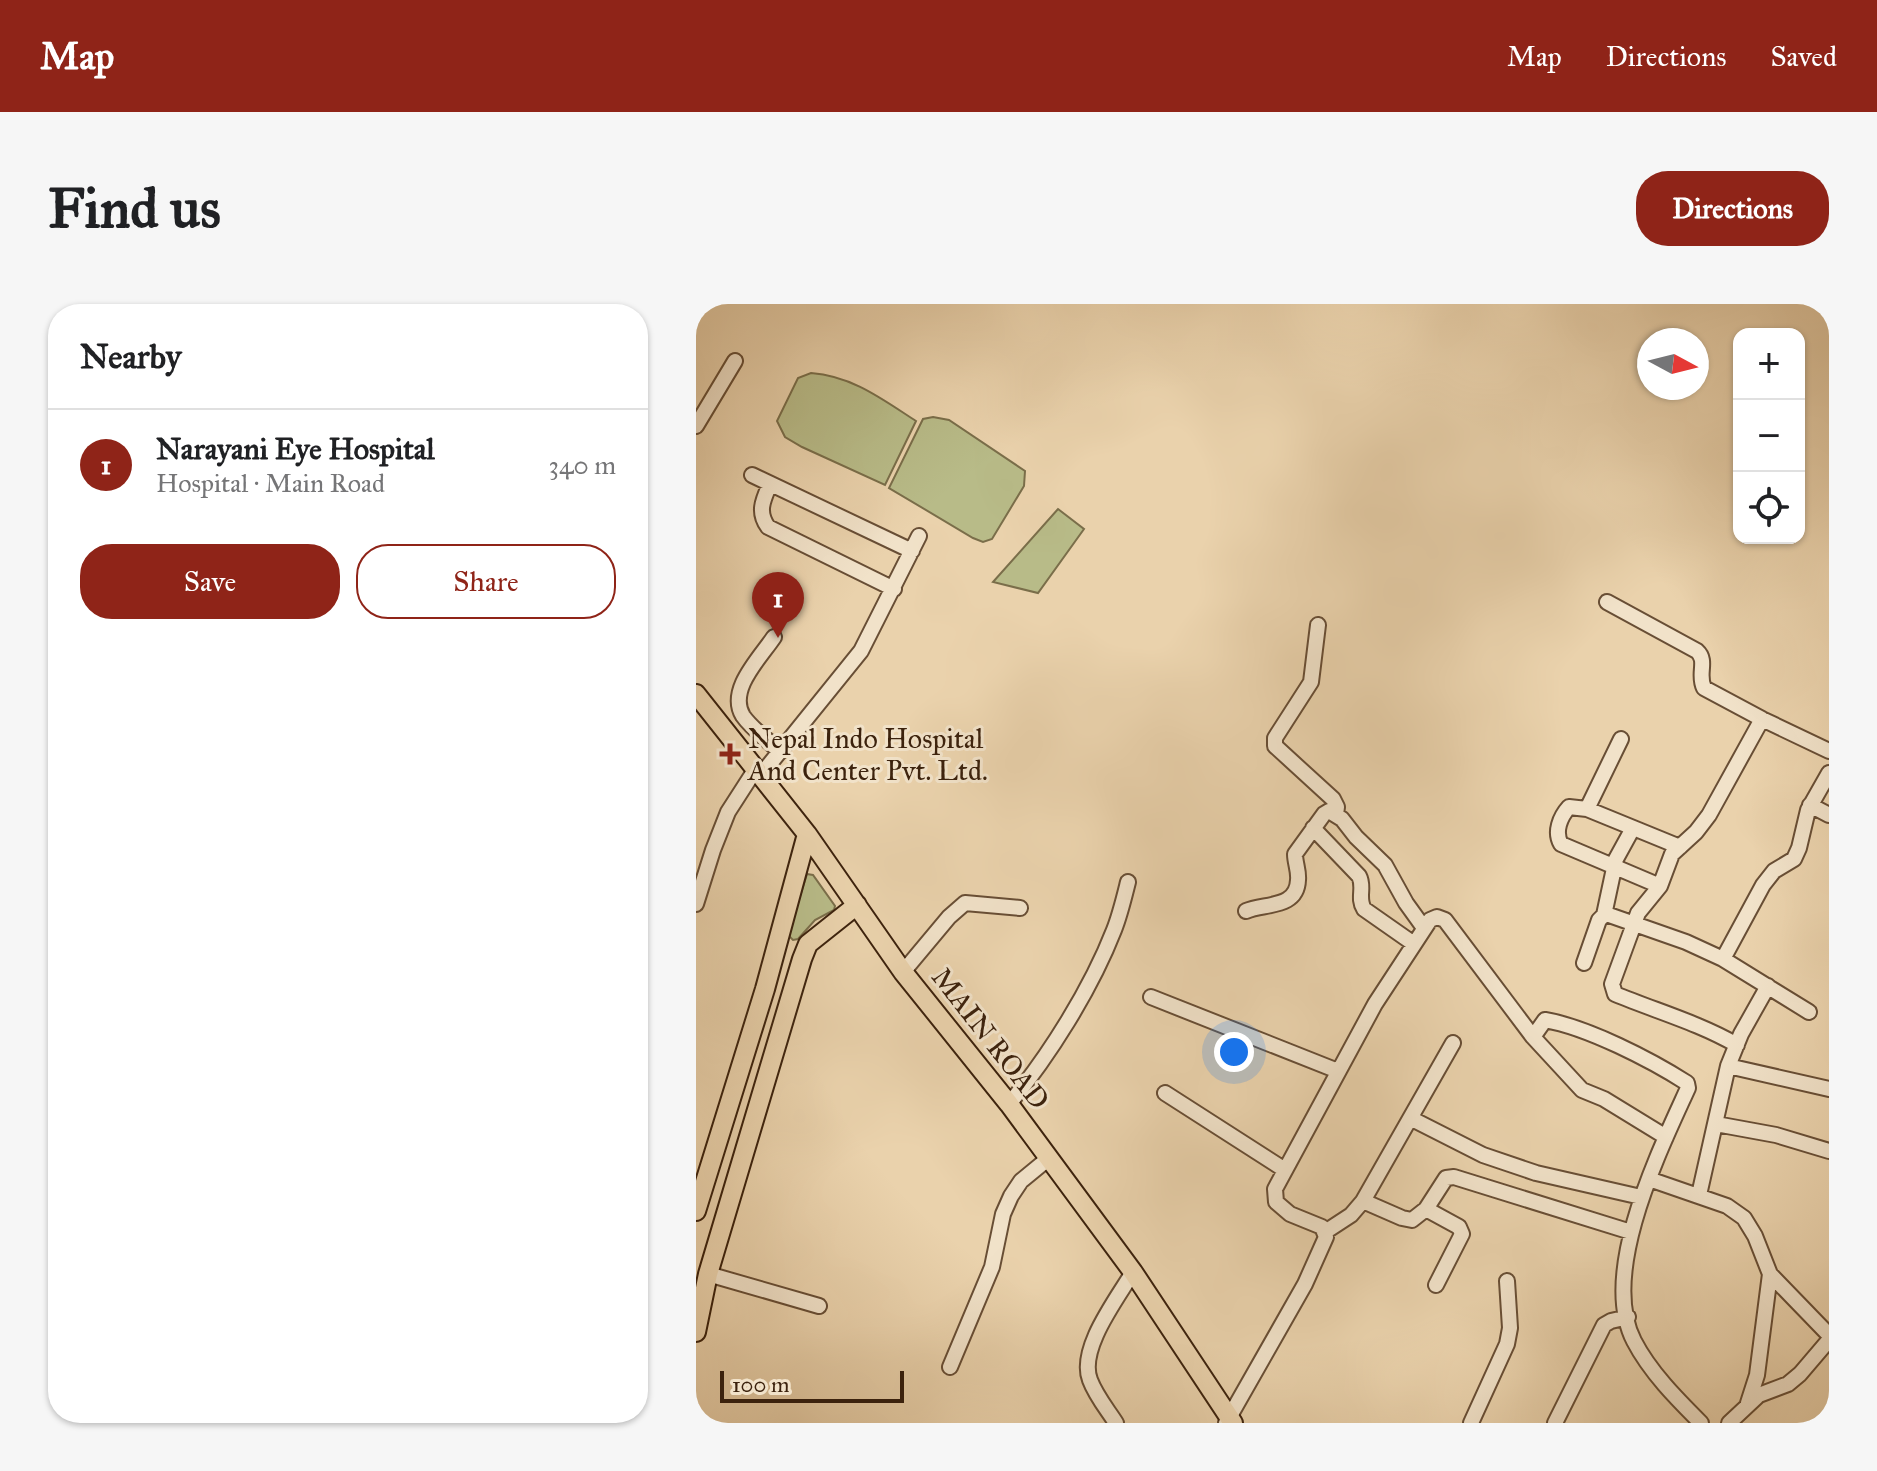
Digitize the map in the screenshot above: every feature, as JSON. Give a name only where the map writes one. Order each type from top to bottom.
[{"type":"main road","name":"MAIN ROAD","points":[[696,694],[807,834],[903,972],[1009,1104],[1133,1272],[1230,1422]]},
{"type":"main road","points":[[696,1211],[765,989],[807,834]]},
{"type":"main road","points":[[696,1332],[708,1274],[795,978],[808,944],[857,905]]},
{"type":"main road","points":[[765,989],[792,994]]},
{"type":"street","points":[[696,426],[735,361]]},
{"type":"street","points":[[752,475],[912,551]]},
{"type":"street","points":[[770,484],[761,510],[768,527],[894,589]]},
{"type":"street","points":[[696,904],[728,812],[861,651],[919,536]]},
{"type":"street","points":[[1607,602],[1697,651],[1703,662],[1700,674],[1704,688],[1829,751]]},
{"type":"street","points":[[1318,625],[1311,682],[1275,738],[1275,746],[1333,799],[1337,807],[1336,815]]},
{"type":"street","points":[[774,637],[738,694],[744,717],[780,752]]},
{"type":"street","points":[[1737,1045],[1688,1021],[1664,1015],[1615,994],[1612,984],[1638,913],[1660,886],[1666,864],[1709,815],[1762,719]]},
{"type":"street","points":[[1587,809],[1621,739]]},
{"type":"street","points":[[1723,959],[1763,885],[1774,871],[1794,859],[1810,805],[1829,773]]},
{"type":"street","points":[[1810,805],[1829,815]]},
{"type":"street","points":[[1660,886],[1570,849],[1561,844],[1557,830],[1569,807],[1587,809],[1680,847]]},
{"type":"street","points":[[1246,911],[1276,905],[1294,893],[1299,878],[1295,854],[1329,811],[1385,865],[1424,928]]},
{"type":"street","points":[[1313,828],[1359,876],[1364,909],[1414,944]]},
{"type":"street","points":[[1584,963],[1599,920],[1604,915],[1614,867],[1633,828]]},
{"type":"street","points":[[1009,1104],[1034,1073],[1073,1013],[1114,930],[1128,882]]},
{"type":"street","points":[[903,972],[949,917],[965,903],[1020,908]]},
{"type":"street","points":[[1604,915],[1686,942],[1723,959],[1809,1012]]},
{"type":"street","points":[[1230,1422],[1305,1284],[1326,1237],[1322,1227],[1290,1214],[1276,1202],[1275,1189],[1375,1004],[1424,928],[1437,917],[1445,920],[1533,1037],[1582,1090],[1604,1099],[1666,1137]]},
{"type":"street","points":[[1699,1195],[1728,1066],[1768,986]]},
{"type":"street","points":[[1151,997],[1338,1071]]},
{"type":"street","points":[[1533,1037],[1545,1020],[1557,1022],[1600,1039],[1686,1081],[1688,1088],[1641,1197],[1631,1232],[1625,1305],[1633,1340],[1682,1404],[1701,1423]]},
{"type":"street","points":[[1325,1232],[1351,1215],[1363,1201],[1453,1043]]},
{"type":"street","points":[[1728,1066],[1829,1089]]},
{"type":"street","points":[[1165,1093],[1285,1170]]},
{"type":"street","points":[[1412,1119],[1483,1155],[1536,1173],[1641,1197]]},
{"type":"street","points":[[1716,1124],[1767,1133],[1829,1151]]},
{"type":"street","points":[[950,1367],[992,1267],[1003,1214],[1011,1196],[1021,1181],[1049,1158]]},
{"type":"street","points":[[1363,1201],[1412,1220],[1426,1209],[1446,1178],[1454,1177],[1631,1232]]},
{"type":"street","points":[[1649,1179],[1727,1206],[1744,1218],[1770,1274],[1829,1337],[1788,1384],[1759,1395],[1729,1423]]},
{"type":"street","points":[[1426,1209],[1459,1227],[1462,1234],[1436,1285]]},
{"type":"street","points":[[1116,1423],[1092,1386],[1087,1364],[1100,1328],[1133,1272]]},
{"type":"street","points":[[708,1274],[819,1306]]},
{"type":"street","points":[[1748,1404],[1757,1375],[1770,1274]]},
{"type":"street","points":[[1471,1423],[1507,1344],[1510,1328],[1507,1281]]},
{"type":"street","points":[[1555,1423],[1604,1325],[1628,1317]]},
{"type":"green space","points":[[811,373],[853,384],[916,421],[885,485],[785,437],[777,421],[798,378]]},
{"type":"green space","points":[[923,419],[949,420],[1025,471],[1024,486],[992,539],[983,542],[973,538],[889,488]]},
{"type":"green space","points":[[1058,509],[1084,529],[1038,593],[993,582]]},
{"type":"green space","points":[[807,874],[813,875],[835,906],[834,910],[815,920],[798,939],[793,940],[788,935]]},
{"type":"place","name":"Narayani Eye Hospital","points":[[778,638]]},
{"type":"place","name":"Nepal Indo Hospital And Center Pvt. Ltd.","points":[[730,754]]}]
